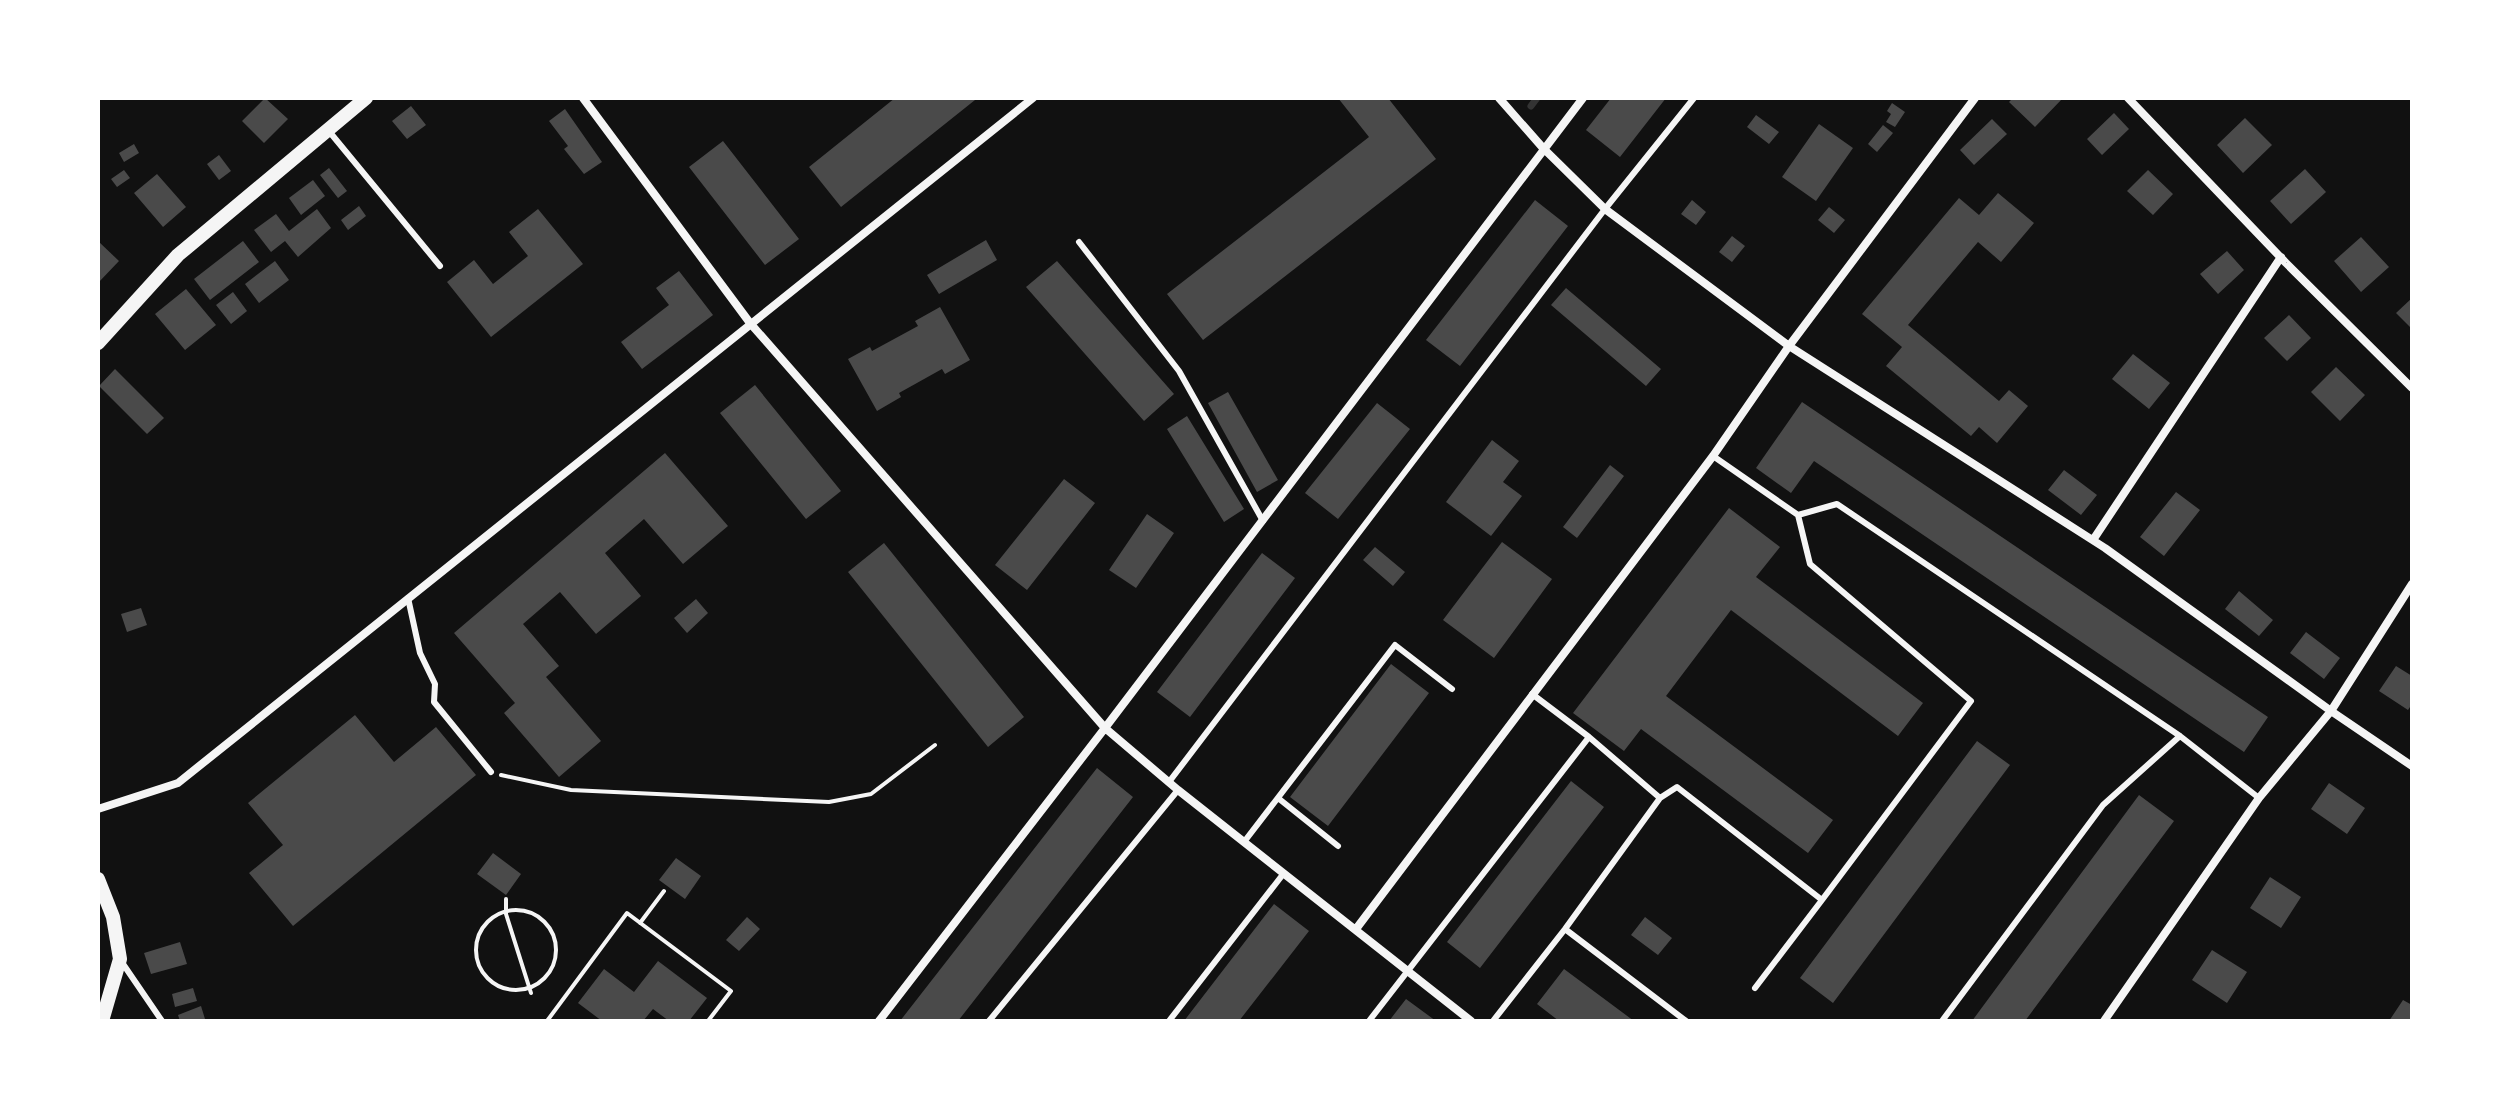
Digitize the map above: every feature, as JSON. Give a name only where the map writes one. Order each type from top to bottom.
[{"type":"street","points":[[98,343],[178,255],[366,98]]},
{"type":"street","points":[[583,98],[750,323],[1105,728],[1178,790],[1471,1021]]},
{"type":"street","points":[[98,809],[178,783],[1033,98]]},
{"type":"street","points":[[1499,98],[1543,148],[1605,209],[1789,346],[2093,540],[2412,766]]},
{"type":"street","points":[[879,1021],[1583,98]]},
{"type":"street","points":[[1356,929],[1713,456],[1789,346],[1975,98]]},
{"type":"street","points":[[2128,98],[2412,388]]},
{"type":"street","points":[[2093,540],[2281,257]]},
{"type":"street","points":[[2104,1021],[2259,798],[2331,711],[2412,584]]},
{"type":"street","points":[[98,879],[113,917],[120,959],[102,1021]]},
{"type":"lane","points":[[1169,782],[1605,209],[1694,98]]},
{"type":"lane","points":[[328,130],[440,266]]},
{"type":"lane","points":[[1079,242],[1179,371],[1263,521]]},
{"type":"lane","points":[[1713,456],[1798,515],[1810,564],[1971,701],[1755,988]]},
{"type":"lane","points":[[1798,515],[1837,504],[2180,736],[2259,798]]},
{"type":"lane","points":[[408,598],[420,653],[435,684],[434,702],[491,772]]},
{"type":"lane","points":[[1244,842],[1395,645],[1452,689]]},
{"type":"lane","points":[[1532,694],[1589,737],[1660,798]]},
{"type":"lane","points":[[1942,1021],[2103,805],[2180,736]]},
{"type":"lane","points":[[1369,1021],[1589,737]]},
{"type":"lane","points":[[1493,1021],[1565,929],[1660,798],[1677,787],[1822,900]]},
{"type":"lane","points":[[989,1021],[1178,790]]},
{"type":"lane","points":[[1278,798],[1338,846]]},
{"type":"lane","points":[[1169,1021],[1284,873]]},
{"type":"lane","points":[[1565,929],[1686,1021]]},
{"type":"lane","points":[[120,959],[162,1021]]},
{"type":"path","points":[[491,772],[571,790],[829,802],[871,794],[935,745]]},
{"type":"path","points":[[640,923],[664,891]]},
{"type":"path","points":[[506,899],[506,911],[530,991]]},
{"type":"path","points":[[523,910],[540,917],[551,930],[556,947],[554,964],[544,979],[530,991],[500,987],[487,979],[479,966],[475,952],[477,938],[493,916],[523,910]]},
{"type":"path","points":[[547,1021],[627,913],[731,991],[708,1021]]},
{"type":"building","points":[[265,98],[288,119],[264,143],[242,121]]},
{"type":"building","points":[[895,98],[975,100],[841,207],[809,167]]},
{"type":"building","points":[[1338,98],[1388,98],[1436,159],[1203,340],[1167,294],[1369,137]]},
{"type":"building","points":[[1611,98],[1666,98],[1620,157],[1586,130]]},
{"type":"building","points":[[2013,98],[2063,98],[2035,127],[2009,102]]},
{"type":"building","points":[[1892,103],[1905,112],[1895,127],[1886,122]]},
{"type":"building","points":[[411,106],[426,125],[407,139],[392,121]]},
{"type":"building","points":[[565,109],[602,162],[584,174],[564,149],[568,146],[549,121]]},
{"type":"building","points":[[2114,113],[2129,129],[2102,155],[2087,139]]},
{"type":"building","points":[[1756,115],[1779,132],[1769,144],[1747,127]]},
{"type":"building","points":[[2245,118],[2272,145],[2243,173],[2217,145]]},
{"type":"building","points":[[1992,119],[2007,134],[1974,165],[1960,150]]},
{"type":"building","points":[[1819,124],[1853,148],[1816,201],[1782,177]]},
{"type":"building","points":[[1883,125],[1893,133],[1877,152],[1868,144]]},
{"type":"building","points":[[723,141],[799,239],[765,265],[689,167]]},
{"type":"building","points":[[134,144],[139,153],[124,162],[119,153]]},
{"type":"building","points":[[219,155],[231,171],[219,180],[207,164]]},
{"type":"building","points":[[329,168],[347,191],[338,198],[320,175]]},
{"type":"building","points":[[2305,169],[2326,192],[2291,224],[2270,201]]},
{"type":"building","points":[[124,170],[130,178],[117,187],[111,179]]},
{"type":"building","points":[[2148,170],[2173,194],[2153,215],[2127,191]]},
{"type":"building","points":[[157,174],[186,207],[163,227],[134,193]]},
{"type":"building","points":[[313,180],[325,196],[301,215],[289,198]]},
{"type":"building","points":[[1998,193],[2034,223],[2001,262],[1978,242],[1908,325],[1999,401],[2009,390],[2028,406],[1997,443],[1979,427],[1971,436],[1886,366],[1902,347],[1862,314],[1959,198],[1979,215]]},
{"type":"building","points":[[1535,200],[1568,226],[1460,366],[1426,340]]},
{"type":"building","points":[[1692,200],[1706,212],[1696,225],[1681,214]]},
{"type":"building","points":[[359,206],[366,216],[348,230],[341,220]]},
{"type":"building","points":[[1829,207],[1845,220],[1834,233],[1818,220]]},
{"type":"building","points":[[317,209],[331,228],[298,257],[285,241],[271,252],[254,230],[276,214],[289,231]]},
{"type":"building","points":[[538,209],[583,264],[491,337],[447,282],[474,260],[493,284],[528,256],[509,232]]},
{"type":"building","points":[[1732,236],[1745,246],[1732,262],[1719,252]]},
{"type":"building","points":[[2361,237],[2389,267],[2361,292],[2334,261]]},
{"type":"building","points":[[986,240],[997,260],[939,294],[927,275]]},
{"type":"building","points":[[98,241],[119,261],[98,283]]},
{"type":"building","points":[[243,241],[259,262],[210,300],[194,279]]},
{"type":"building","points":[[2227,251],[2244,270],[2218,294],[2200,274]]},
{"type":"building","points":[[275,261],[289,280],[259,303],[245,284]]},
{"type":"building","points":[[1057,261],[1174,394],[1144,421],[1026,287]]},
{"type":"building","points":[[679,271],[713,315],[642,369],[621,342],[669,305],[656,288]]},
{"type":"building","points":[[1566,288],[1661,369],[1646,386],[1551,305]]},
{"type":"building","points":[[186,289],[216,325],[185,350],[155,314]]},
{"type":"building","points":[[233,292],[247,311],[231,324],[216,305]]},
{"type":"building","points":[[2412,298],[2412,329],[2396,313]]},
{"type":"building","points":[[940,307],[970,360],[945,374],[942,369],[899,393],[901,397],[877,411],[848,359],[870,347],[872,351],[918,326],[915,321]]},
{"type":"building","points":[[2289,315],[2311,338],[2287,361],[2264,338]]},
{"type":"building","points":[[2133,354],[2170,383],[2149,409],[2112,379]]},
{"type":"building","points":[[2336,367],[2365,395],[2340,421],[2311,392]]},
{"type":"building","points":[[115,369],[164,418],[147,434],[99,386]]},
{"type":"building","points":[[755,385],[841,491],[806,519],[720,413]]},
{"type":"building","points":[[1228,392],[1278,480],[1257,492],[1208,403]]},
{"type":"building","points":[[1802,402],[2268,717],[2244,752],[1814,461],[1791,493],[1756,468]]},
{"type":"building","points":[[1377,403],[1410,429],[1338,519],[1305,493]]},
{"type":"building","points":[[1187,416],[1244,509],[1224,522],[1167,429]]},
{"type":"building","points":[[1492,440],[1519,461],[1503,482],[1522,496],[1491,536],[1446,502]]},
{"type":"building","points":[[665,453],[728,526],[683,564],[644,519],[605,553],[641,596],[596,634],[560,592],[523,624],[559,666],[546,677],[601,741],[559,777],[504,713],[515,703],[454,633]]},
{"type":"building","points":[[1610,465],[1624,476],[1577,538],[1563,527]]},
{"type":"building","points":[[2064,470],[2097,495],[2081,515],[2048,490]]},
{"type":"building","points":[[1064,479],[1095,503],[1027,590],[995,565]]},
{"type":"building","points":[[2176,492],[2200,510],[2164,556],[2140,537]]},
{"type":"building","points":[[1729,508],[1780,547],[1756,577],[1923,703],[1898,736],[1731,610],[1666,696],[1833,820],[1808,853],[1641,729],[1624,751],[1573,713]]},
{"type":"building","points":[[1147,514],[1174,533],[1136,588],[1109,570]]},
{"type":"building","points":[[1502,542],[1552,579],[1494,658],[1443,620]]},
{"type":"building","points":[[884,543],[1024,717],[988,747],[848,572]]},
{"type":"building","points":[[1375,547],[1405,572],[1393,586],[1363,560]]},
{"type":"building","points":[[1262,553],[1295,578],[1190,717],[1157,692]]},
{"type":"building","points":[[2239,591],[2273,620],[2259,636],[2225,609]]},
{"type":"building","points":[[696,599],[708,613],[687,633],[674,618]]},
{"type":"building","points":[[141,608],[147,625],[127,632],[121,614]]},
{"type":"building","points":[[2306,632],[2340,658],[2324,679],[2290,653]]},
{"type":"building","points":[[1391,664],[1429,693],[1328,826],[1290,797]]},
{"type":"building","points":[[2396,666],[2412,676],[2412,704],[2408,710],[2379,691]]},
{"type":"building","points":[[355,715],[394,762],[436,727],[476,775],[293,926],[249,873],[283,845],[248,803]]},
{"type":"building","points":[[1977,741],[2010,765],[1833,1003],[1800,978]]},
{"type":"building","points":[[1097,768],[1133,797],[958,1021],[900,1021]]},
{"type":"building","points":[[1571,781],[1604,807],[1480,968],[1447,942]]},
{"type":"building","points":[[2329,783],[2365,808],[2347,834],[2311,809]]},
{"type":"building","points":[[2139,795],[2174,821],[2025,1021],[1972,1021]]},
{"type":"building","points":[[493,853],[521,874],[506,895],[477,874]]},
{"type":"building","points":[[676,858],[701,876],[685,899],[659,880]]},
{"type":"building","points":[[2270,877],[2301,897],[2281,928],[2250,908]]},
{"type":"building","points":[[1274,904],[1309,931],[1239,1021],[1184,1021]]},
{"type":"building","points":[[747,917],[760,929],[739,951],[726,940]]},
{"type":"building","points":[[1645,917],[1672,938],[1658,955],[1631,935]]},
{"type":"building","points":[[180,942],[187,964],[151,974],[144,953]]},
{"type":"building","points":[[2212,950],[2247,972],[2227,1003],[2192,980]]},
{"type":"building","points":[[658,961],[707,998],[689,1021],[669,1021],[653,1009],[643,1021],[602,1021],[578,1003],[604,969],[634,992]]},
{"type":"building","points":[[1564,969],[1634,1021],[1559,1021],[1537,1004]]},
{"type":"building","points":[[193,988],[197,1001],[175,1007],[172,994]]},
{"type":"building","points":[[1406,999],[1436,1021],[1389,1021]]},
{"type":"building","points":[[2403,1000],[2412,1005],[2412,1021],[2389,1021]]},
{"type":"building","points":[[201,1006],[205,1019],[180,1021],[178,1015]]},
{"type":"waterway","points":[[1531,106],[1537,98]]}]
